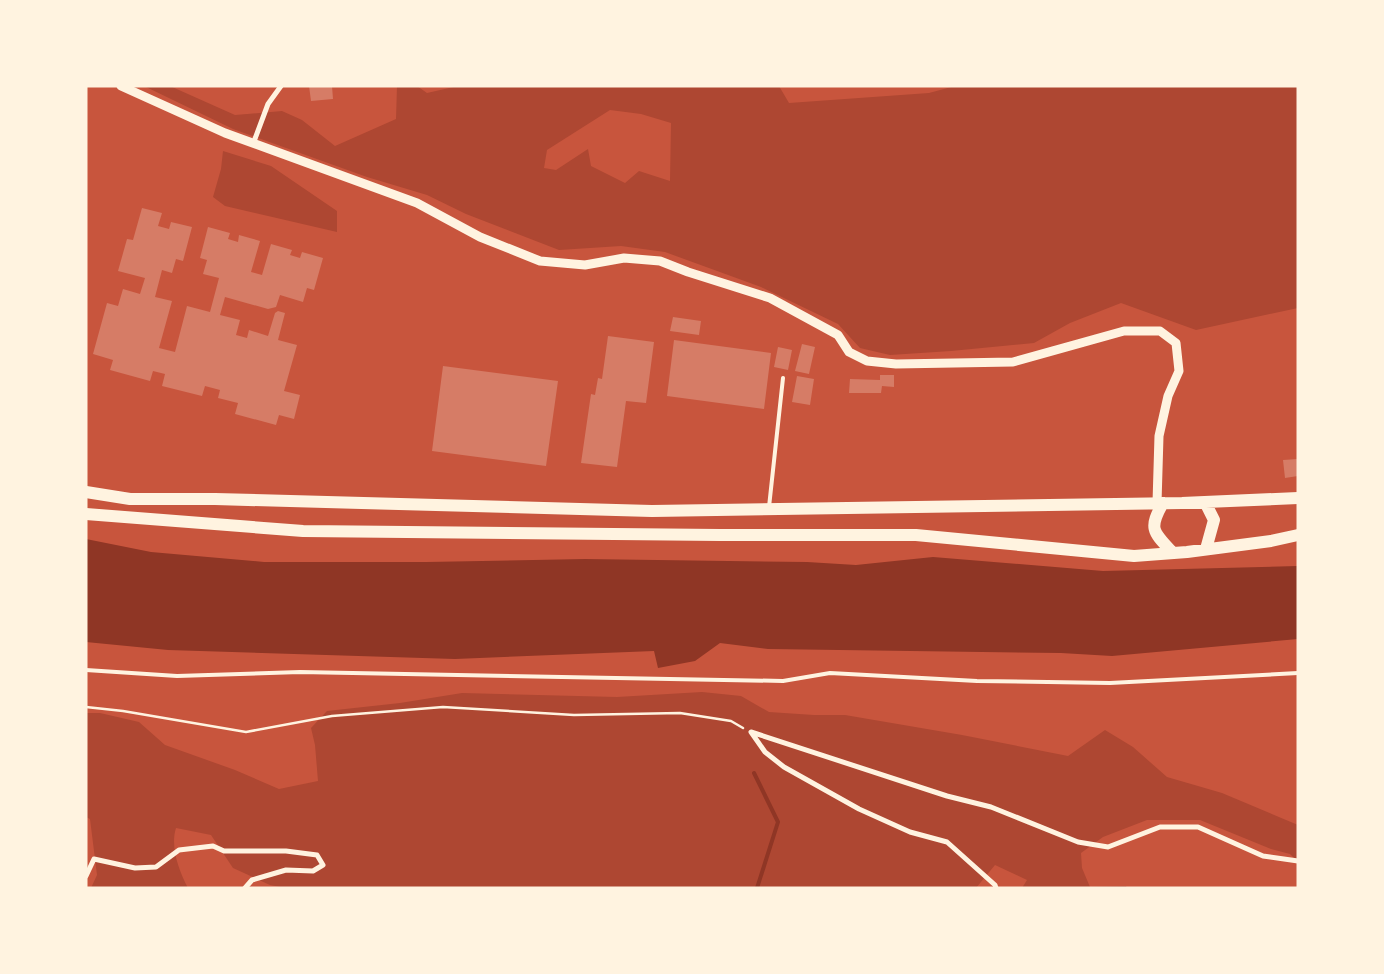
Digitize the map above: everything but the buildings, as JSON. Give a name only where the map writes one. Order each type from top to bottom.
[{"type":"highway","points":[[86,492],[130,499],[215,499],[652,511],[1160,503],[1298,498]]},
{"type":"highway","points":[[1205,502],[1214,520],[1206,549]]},
{"type":"highway","points":[[1160,503],[1154,520],[1157,536],[1173,553]]},
{"type":"highway","points":[[86,514],[303,531],[710,535],[916,534],[1134,556],[1271,541],[1298,535]]},
{"type":"street","points":[[121,86],[225,133],[417,203],[480,237],[540,261],[585,265],[624,258],[660,261],[770,298],[838,335],[849,352],[867,361],[896,364],[1013,362],[1124,331],[1160,332],[1176,343],[1179,371],[1168,396],[1159,436],[1160,503]]},
{"type":"street","points":[[253,144],[268,104],[281,86]]},
{"type":"street","points":[[751,732],[947,796],[991,807],[1078,842],[1108,847],[1160,827],[1198,827],[1263,856],[1298,861]]},
{"type":"street","points":[[751,732],[765,752],[784,767],[859,810],[910,832],[947,842],[995,885],[996,888]]},
{"type":"street","points":[[86,876],[94,859],[135,868],[156,866],[179,850],[213,846],[224,851],[286,852],[316,855],[323,865],[313,871],[286,870],[252,880],[245,888]]},
{"type":"lane","points":[[768,509],[783,378]]},
{"type":"lane","points":[[86,670],[177,676],[300,672],[773,681],[830,673],[977,681],[1110,683],[1298,673]]},
{"type":"path","points":[[86,707],[123,711],[246,732],[332,716],[443,707],[574,715],[680,713],[731,721],[751,732]]},
{"type":"shaded area","points":[[144,86],[170,86],[235,115],[282,111],[302,120],[335,146],[396,119],[397,86],[417,86],[427,93],[458,86],[779,86],[789,103],[929,93],[955,86],[1298,86],[1298,308],[1196,330],[1121,303],[1070,323],[1034,343],[890,355],[860,348],[838,324],[761,287],[665,252],[621,246],[559,250],[466,214],[427,195],[367,177],[233,129]],"holes":[[[610,110],[641,114],[671,123],[670,181],[639,171],[625,183],[591,166],[588,149],[556,170],[544,168],[547,150]]]},
{"type":"shaded area","points":[[223,151],[271,166],[337,211],[337,232],[225,206],[213,197],[221,169]]},
{"type":"shaded area","points":[[86,539],[151,552],[264,562],[426,562],[585,559],[807,562],[856,565],[933,557],[1103,571],[1298,566],[1298,639],[1112,656],[1061,653],[768,649],[720,643],[695,661],[658,668],[654,651],[455,659],[168,650],[86,642]]},
{"type":"shaded area","points":[[702,692],[741,696],[769,712],[845,715],[1068,756],[1105,730],[1133,747],[1167,777],[1222,793],[1298,825],[1298,862],[1290,854],[1271,849],[1200,820],[1147,820],[1103,837],[1081,853],[1082,868],[1090,887],[1126,886],[1127,888],[1022,888],[1027,880],[995,865],[976,888],[285,888],[270,885],[233,868],[211,835],[176,828],[174,835],[175,851],[181,874],[188,888],[91,888],[97,875],[90,819],[86,817],[86,713],[100,713],[139,722],[165,745],[235,770],[279,789],[318,781],[315,745],[311,728],[327,711],[400,703],[462,693],[617,697]]},
{"type":"waterway","points":[[754,773],[778,822],[757,888]]}]
